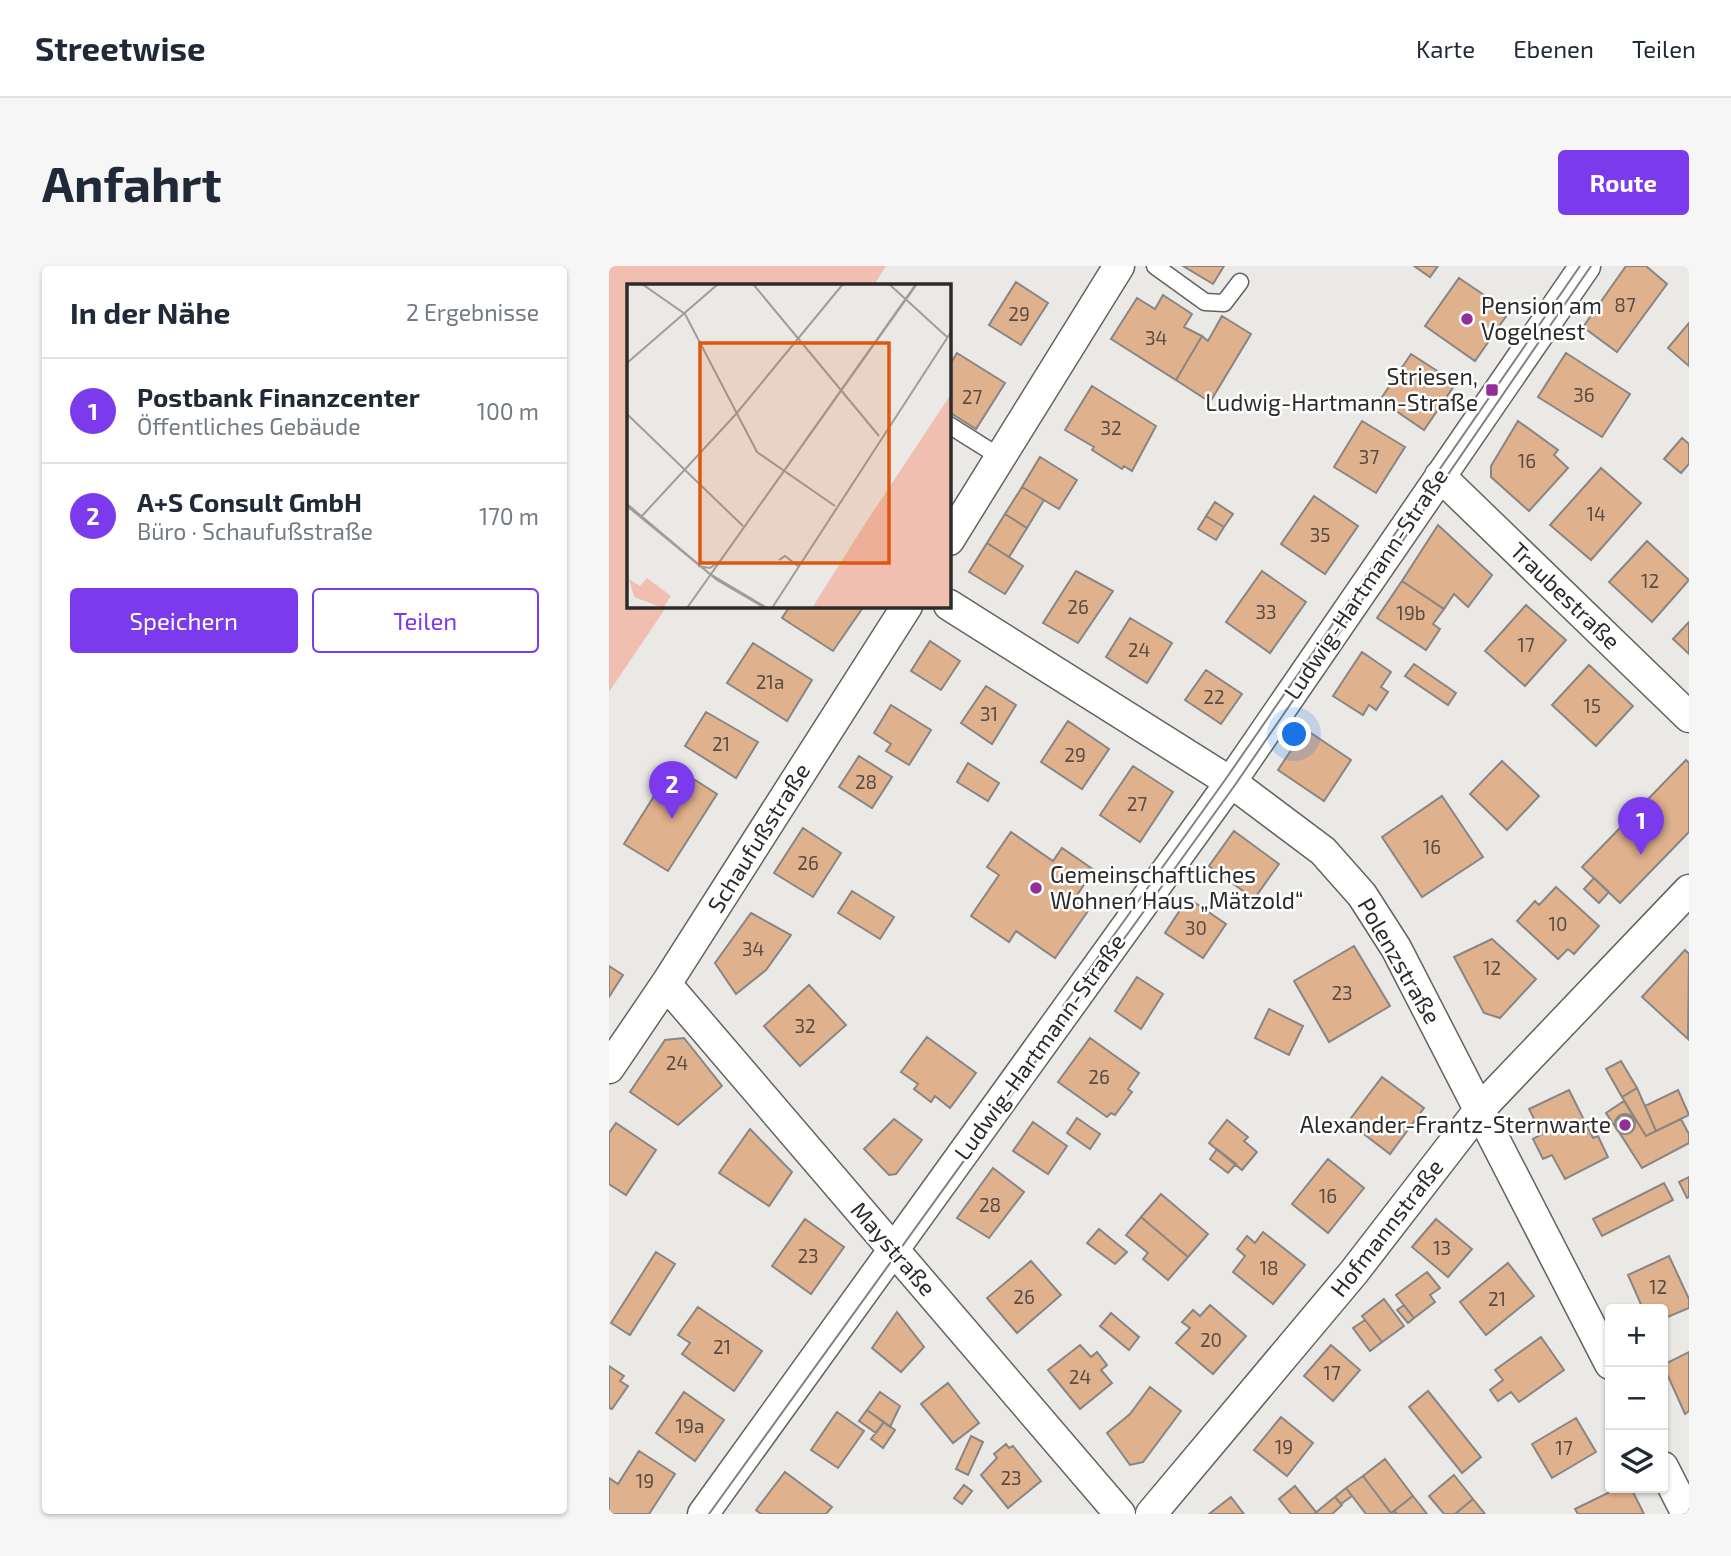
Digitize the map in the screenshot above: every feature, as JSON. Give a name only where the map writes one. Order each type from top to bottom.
[{"type":"street","points":[[950,538],[1119,266]]},
{"type":"street","name":"Ludwig-Hartmann-Straße","points":[[703,1514],[1230,783],[1585,266]]},
{"type":"street","name":"Traubestraße","points":[[1440,476],[1689,717]]},
{"type":"street","name":"Polenzstraße","points":[[950,606],[1230,783],[1323,851],[1362,895],[1396,948],[1605,1354]]},
{"type":"street","name":"Schaufußstraße","points":[[609,1068],[666,984],[906,607]]},
{"type":"street","name":"Hofmannstraße","points":[[1151,1514],[1354,1272],[1480,1109],[1689,890]]},
{"type":"street","name":"Maystraße","points":[[666,984],[1120,1514]]},
{"type":"street","points":[[1668,1477],[1687,1514]]},
{"type":"lane","points":[[1155,266],[1205,302],[1224,303],[1240,282]]},
{"type":"lane","points":[[950,426],[1000,457]]},
{"type":"shaded area","points":[[609,266],[886,266],[875,284],[627,284],[627,607],[666,607],[609,692]]},
{"type":"building","points":[[1183,266],[1224,266],[1213,284]]},
{"type":"building","points":[[1414,266],[1438,266],[1430,277]]},
{"type":"building","points":[[1626,266],[1646,266],[1667,284],[1617,352],[1583,327]]},
{"type":"building","name":"Pension am Vogelnest","points":[[1459,278],[1509,312],[1475,361],[1425,326]]},
{"type":"building","points":[[1016,282],[1048,303],[1021,345],[989,325]]},
{"type":"building","points":[[1163,295],[1192,314],[1184,327],[1202,336],[1176,380],[1111,339],[1137,298],[1155,309]]},
{"type":"building","points":[[1222,316],[1251,334],[1210,402],[1176,380],[1202,336],[1208,341]]},
{"type":"building","points":[[1689,323],[1689,366],[1668,348]]},
{"type":"building","points":[[957,353],[1005,383],[976,429],[950,413],[950,364]]},
{"type":"building","points":[[1566,353],[1630,394],[1602,437],[1538,397]]},
{"type":"building","points":[[1411,354],[1456,383],[1424,430],[1380,400]]},
{"type":"building","points":[[1092,386],[1156,426],[1132,471],[1124,466],[1122,469],[1092,450],[1094,447],[1065,430]]},
{"type":"building","points":[[1362,421],[1405,447],[1376,493],[1334,467]]},
{"type":"building","points":[[1518,421],[1558,450],[1554,455],[1568,468],[1529,511],[1491,477],[1491,466]]},
{"type":"building","points":[[1682,438],[1689,444],[1689,464],[1681,473],[1664,459]]},
{"type":"building","points":[[1040,457],[1077,480],[1059,509],[1022,487]]},
{"type":"building","points":[[1601,468],[1641,503],[1591,560],[1550,525]]},
{"type":"building","points":[[1022,487],[1044,500],[1027,528],[1005,514]]},
{"type":"building","points":[[1314,496],[1358,526],[1325,574],[1281,544]]},
{"type":"building","points":[[1215,502],[1233,514],[1224,527],[1206,516]]},
{"type":"building","points":[[1005,514],[1027,528],[1009,557],[987,543]]},
{"type":"building","points":[[1206,516],[1224,527],[1216,540],[1198,529]]},
{"type":"building","points":[[1438,525],[1492,575],[1468,607],[1454,594],[1444,609],[1402,581]]},
{"type":"building","points":[[1647,541],[1689,580],[1652,622],[1609,582]]},
{"type":"building","points":[[987,543],[1023,566],[1005,594],[969,572]]},
{"type":"building","points":[[1076,571],[1113,591],[1078,643],[1043,623]]},
{"type":"building","points":[[1262,571],[1306,602],[1270,653],[1226,622]]},
{"type":"building","points":[[1402,581],[1444,609],[1433,624],[1440,629],[1426,650],[1377,618]]},
{"type":"building","points":[[1526,605],[1566,640],[1525,686],[1485,651]]},
{"type":"building","points":[[789,607],[863,607],[833,651],[782,618]]},
{"type":"building","points":[[1130,618],[1172,643],[1147,683],[1106,657]]},
{"type":"building","points":[[1689,622],[1689,654],[1673,639]]},
{"type":"building","points":[[930,641],[960,661],[941,690],[911,671]]},
{"type":"building","points":[[753,643],[812,680],[787,721],[727,683]]},
{"type":"building","points":[[1362,652],[1391,672],[1381,687],[1388,692],[1376,710],[1369,705],[1363,715],[1333,696]]},
{"type":"building","points":[[1414,664],[1456,693],[1448,705],[1405,676]]},
{"type":"building","points":[[1589,665],[1633,706],[1596,746],[1552,705]]},
{"type":"building","points":[[1206,670],[1242,694],[1221,724],[1185,700]]},
{"type":"building","points":[[986,686],[1016,705],[992,744],[961,723]]},
{"type":"building","points":[[891,705],[931,730],[909,765],[886,751],[891,744],[874,733]]},
{"type":"building","points":[[706,712],[758,742],[736,778],[685,746]]},
{"type":"building","points":[[1068,721],[1109,749],[1082,789],[1041,762]]},
{"type":"building","points":[[1305,729],[1351,760],[1324,801],[1278,770]]},
{"type":"building","points":[[859,756],[892,777],[872,808],[839,787]]},
{"type":"building","points":[[1686,760],[1689,763],[1689,832],[1620,903],[1582,867]]},
{"type":"building","points":[[1502,761],[1539,796],[1507,830],[1470,794]]},
{"type":"building","points":[[968,763],[999,783],[988,801],[957,782]]},
{"type":"building","points":[[673,766],[717,794],[668,871],[624,844]]},
{"type":"building","points":[[1133,766],[1173,792],[1140,842],[1100,815]]},
{"type":"building","points":[[1442,796],[1483,857],[1422,897],[1382,837]]},
{"type":"building","points":[[803,828],[841,853],[813,897],[774,873]]},
{"type":"building","points":[[1234,831],[1279,864],[1254,899],[1209,866]]},
{"type":"building","name":"Gemeinschaftliches Wohnen Haus „Mätzold“","points":[[1011,832],[1053,861],[1062,848],[1094,870],[1073,901],[1088,911],[1055,958],[1016,931],[1009,942],[971,916],[999,875],[987,867]]},
{"type":"building","points":[[1594,878],[1609,892],[1599,903],[1584,889]]},
{"type":"building","points":[[1556,887],[1599,926],[1574,954],[1568,949],[1558,959],[1517,921],[1535,901],[1539,905]]},
{"type":"building","points":[[852,891],[894,917],[880,939],[838,913]]},
{"type":"building","points":[[1188,898],[1226,924],[1203,958],[1165,933]]},
{"type":"building","points":[[751,913],[791,935],[766,970],[736,994],[715,963]]},
{"type":"building","points":[[1492,939],[1536,979],[1500,1018],[1484,1013],[1454,957]]},
{"type":"building","points":[[1354,946],[1390,1006],[1329,1042],[1294,981]]},
{"type":"building","points":[[1685,950],[1689,954],[1688,1039],[1642,997]]},
{"type":"building","points":[[609,966],[623,975],[609,997]]},
{"type":"building","points":[[1137,977],[1163,994],[1141,1029],[1115,1011]]},
{"type":"building","points":[[809,985],[846,1025],[800,1066],[764,1026]]},
{"type":"building","points":[[1269,1009],[1303,1026],[1289,1055],[1255,1038]]},
{"type":"building","points":[[927,1037],[976,1073],[950,1108],[935,1096],[931,1102],[914,1089],[918,1084],[901,1072]]},
{"type":"building","points":[[684,1038],[722,1086],[678,1125],[630,1092],[665,1040]]},
{"type":"building","points":[[1090,1038],[1139,1073],[1128,1089],[1132,1092],[1115,1115],[1111,1113],[1107,1117],[1058,1082]]},
{"type":"building","points":[[1621,1061],[1637,1088],[1622,1097],[1606,1069]]},
{"type":"building","points":[[1382,1077],[1424,1108],[1390,1154],[1348,1122]]},
{"type":"building","points":[[1637,1088],[1656,1131],[1646,1136],[1622,1097]]},
{"type":"building","points":[[1569,1090],[1593,1138],[1598,1136],[1608,1157],[1565,1179],[1552,1155],[1543,1159],[1533,1139],[1542,1134],[1529,1109]]},
{"type":"building","points":[[1678,1090],[1689,1115],[1656,1131],[1645,1106]]},
{"type":"building","points":[[1624,1101],[1646,1136],[1681,1119],[1689,1134],[1689,1143],[1642,1168],[1619,1132],[1632,1131],[1633,1118],[1620,1115],[1616,1128],[1606,1113]]},
{"type":"building","name":"Alexander-Frantz-Sternwarte","points":[[1625,1114],[1632,1117],[1635,1124],[1632,1131],[1625,1134],[1618,1131],[1615,1124],[1618,1117]]},
{"type":"building","points":[[1077,1118],[1100,1134],[1090,1149],[1067,1133]]},
{"type":"building","points":[[894,1119],[922,1140],[896,1174],[889,1175],[864,1149]]},
{"type":"building","points":[[1227,1120],[1248,1137],[1244,1141],[1257,1152],[1242,1170],[1209,1143]]},
{"type":"building","points":[[1033,1122],[1067,1146],[1048,1174],[1013,1151]]},
{"type":"building","points":[[616,1123],[656,1150],[626,1195],[609,1184],[609,1133]]},
{"type":"building","points":[[750,1129],[792,1172],[769,1206],[719,1173]]},
{"type":"building","points":[[1217,1149],[1236,1164],[1228,1173],[1210,1159]]},
{"type":"building","points":[[1328,1159],[1364,1188],[1328,1233],[1292,1204]]},
{"type":"building","points":[[993,1168],[1024,1192],[989,1238],[957,1218]]},
{"type":"building","points":[[1689,1177],[1689,1197],[1687,1198],[1679,1182]]},
{"type":"building","points":[[1664,1183],[1673,1200],[1602,1236],[1593,1219]]},
{"type":"building","points":[[1161,1194],[1208,1234],[1188,1257],[1141,1217]]},
{"type":"building","points":[[1141,1217],[1188,1257],[1168,1280],[1143,1259],[1148,1253],[1126,1235]]},
{"type":"building","points":[[805,1219],[844,1247],[811,1294],[772,1266]]},
{"type":"building","points":[[1436,1219],[1472,1249],[1448,1277],[1412,1247]]},
{"type":"building","points":[[1099,1229],[1127,1252],[1115,1264],[1087,1243]]},
{"type":"building","points":[[1263,1232],[1305,1265],[1273,1304],[1233,1272],[1245,1256],[1237,1249],[1247,1236],[1255,1243]]},
{"type":"building","points":[[656,1252],[675,1264],[630,1335],[611,1323]]},
{"type":"building","points":[[1669,1256],[1689,1299],[1689,1308],[1668,1317],[1668,1304],[1641,1304],[1628,1275]]},
{"type":"building","points":[[1031,1261],[1061,1295],[1017,1333],[987,1298]]},
{"type":"building","points":[[1508,1263],[1534,1296],[1486,1335],[1460,1302]]},
{"type":"building","points":[[1427,1272],[1440,1288],[1430,1295],[1435,1302],[1414,1318],[1396,1295]]},
{"type":"building","points":[[1384,1299],[1404,1326],[1382,1342],[1362,1316]]},
{"type":"building","points":[[1210,1305],[1246,1336],[1213,1374],[1176,1343],[1190,1328],[1182,1322],[1193,1310],[1200,1316]]},
{"type":"building","points":[[1404,1305],[1414,1318],[1408,1323],[1397,1310]]},
{"type":"building","points":[[698,1307],[762,1351],[734,1391],[682,1354],[690,1343],[678,1335]]},
{"type":"building","points":[[897,1312],[924,1347],[901,1372],[872,1348]]},
{"type":"building","points":[[1111,1313],[1139,1337],[1129,1350],[1100,1326]]},
{"type":"building","points":[[1365,1320],[1382,1342],[1370,1351],[1353,1328]]},
{"type":"building","points":[[1541,1337],[1564,1370],[1519,1402],[1511,1392],[1498,1401],[1490,1390],[1503,1380],[1495,1370]]},
{"type":"building","points":[[1080,1345],[1091,1357],[1097,1352],[1107,1365],[1101,1370],[1112,1383],[1080,1409],[1048,1370]]},
{"type":"building","points":[[1331,1345],[1360,1370],[1333,1401],[1304,1376]]},
{"type":"building","points":[[1689,1352],[1689,1411],[1685,1414],[1668,1376],[1668,1362]]},
{"type":"building","points":[[609,1366],[624,1376],[620,1381],[628,1386],[612,1409],[609,1408]]},
{"type":"building","points":[[948,1383],[979,1423],[953,1443],[921,1404]]},
{"type":"building","points":[[1150,1387],[1181,1411],[1143,1462],[1130,1465],[1107,1433],[1130,1414]]},
{"type":"building","points":[[1428,1391],[1481,1457],[1462,1473],[1409,1407]]},
{"type":"building","points":[[684,1392],[724,1420],[695,1461],[656,1433]]},
{"type":"building","points":[[880,1392],[900,1406],[890,1427],[867,1410]]},
{"type":"building","points":[[867,1410],[884,1422],[876,1433],[859,1421]]},
{"type":"building","points":[[837,1412],[864,1431],[838,1468],[811,1450]]},
{"type":"building","points":[[1281,1417],[1313,1443],[1287,1476],[1254,1450]]},
{"type":"building","points":[[1576,1418],[1596,1452],[1552,1478],[1532,1444]]},
{"type":"building","points":[[884,1422],[895,1430],[883,1448],[871,1439]]},
{"type":"building","points":[[971,1436],[983,1442],[968,1475],[956,1469]]},
{"type":"building","points":[[1006,1444],[1009,1448],[1013,1446],[1041,1481],[1008,1508],[981,1475],[997,1458],[994,1454]]},
{"type":"building","points":[[639,1451],[675,1474],[649,1514],[609,1514],[609,1478],[618,1484]]},
{"type":"building","points":[[1385,1459],[1413,1496],[1391,1513],[1363,1476]]},
{"type":"building","points":[[785,1472],[832,1507],[826,1514],[761,1514],[756,1510]]},
{"type":"building","points":[[1454,1475],[1473,1499],[1455,1514],[1444,1514],[1429,1496]]},
{"type":"building","points":[[1363,1476],[1391,1513],[1394,1511],[1397,1514],[1366,1514],[1346,1488]]},
{"type":"building","points":[[964,1485],[972,1491],[962,1504],[954,1498]]},
{"type":"building","points":[[1295,1486],[1316,1512],[1314,1514],[1291,1514],[1279,1499]]},
{"type":"building","points":[[1346,1488],[1352,1496],[1341,1504],[1335,1497]]},
{"type":"building","points":[[1608,1493],[1634,1493],[1644,1514],[1578,1514],[1575,1509]]},
{"type":"building","points":[[1413,1496],[1427,1514],[1397,1514],[1394,1511]]},
{"type":"building","points":[[1231,1497],[1244,1514],[1209,1514]]},
{"type":"building","points":[[1335,1497],[1342,1505],[1332,1514],[1314,1514]]},
{"type":"building","points":[[1473,1499],[1485,1514],[1455,1514]]},
{"type":"tram line","points":[[1063,1006],[1225,780],[1580,266]]},
{"type":"tram line","points":[[709,1514],[1235,785],[1591,266]]},
{"type":"place","name":"Pension am Vogelnest","points":[[1467,319]]},
{"type":"place","name":"Striesen, Ludwig-Hartmann-Straße","points":[[1492,390]]},
{"type":"place","name":"A+S Consult GmbH","points":[[672,819]]},
{"type":"place","name":"Postbank Finanzcenter","points":[[1641,855]]},
{"type":"place","name":"Gemeinschaftliches Wohnen Haus „Mätzold“","points":[[1036,888]]},
{"type":"place","name":"Alexander-Frantz-Sternwarte","points":[[1625,1125]]}]
